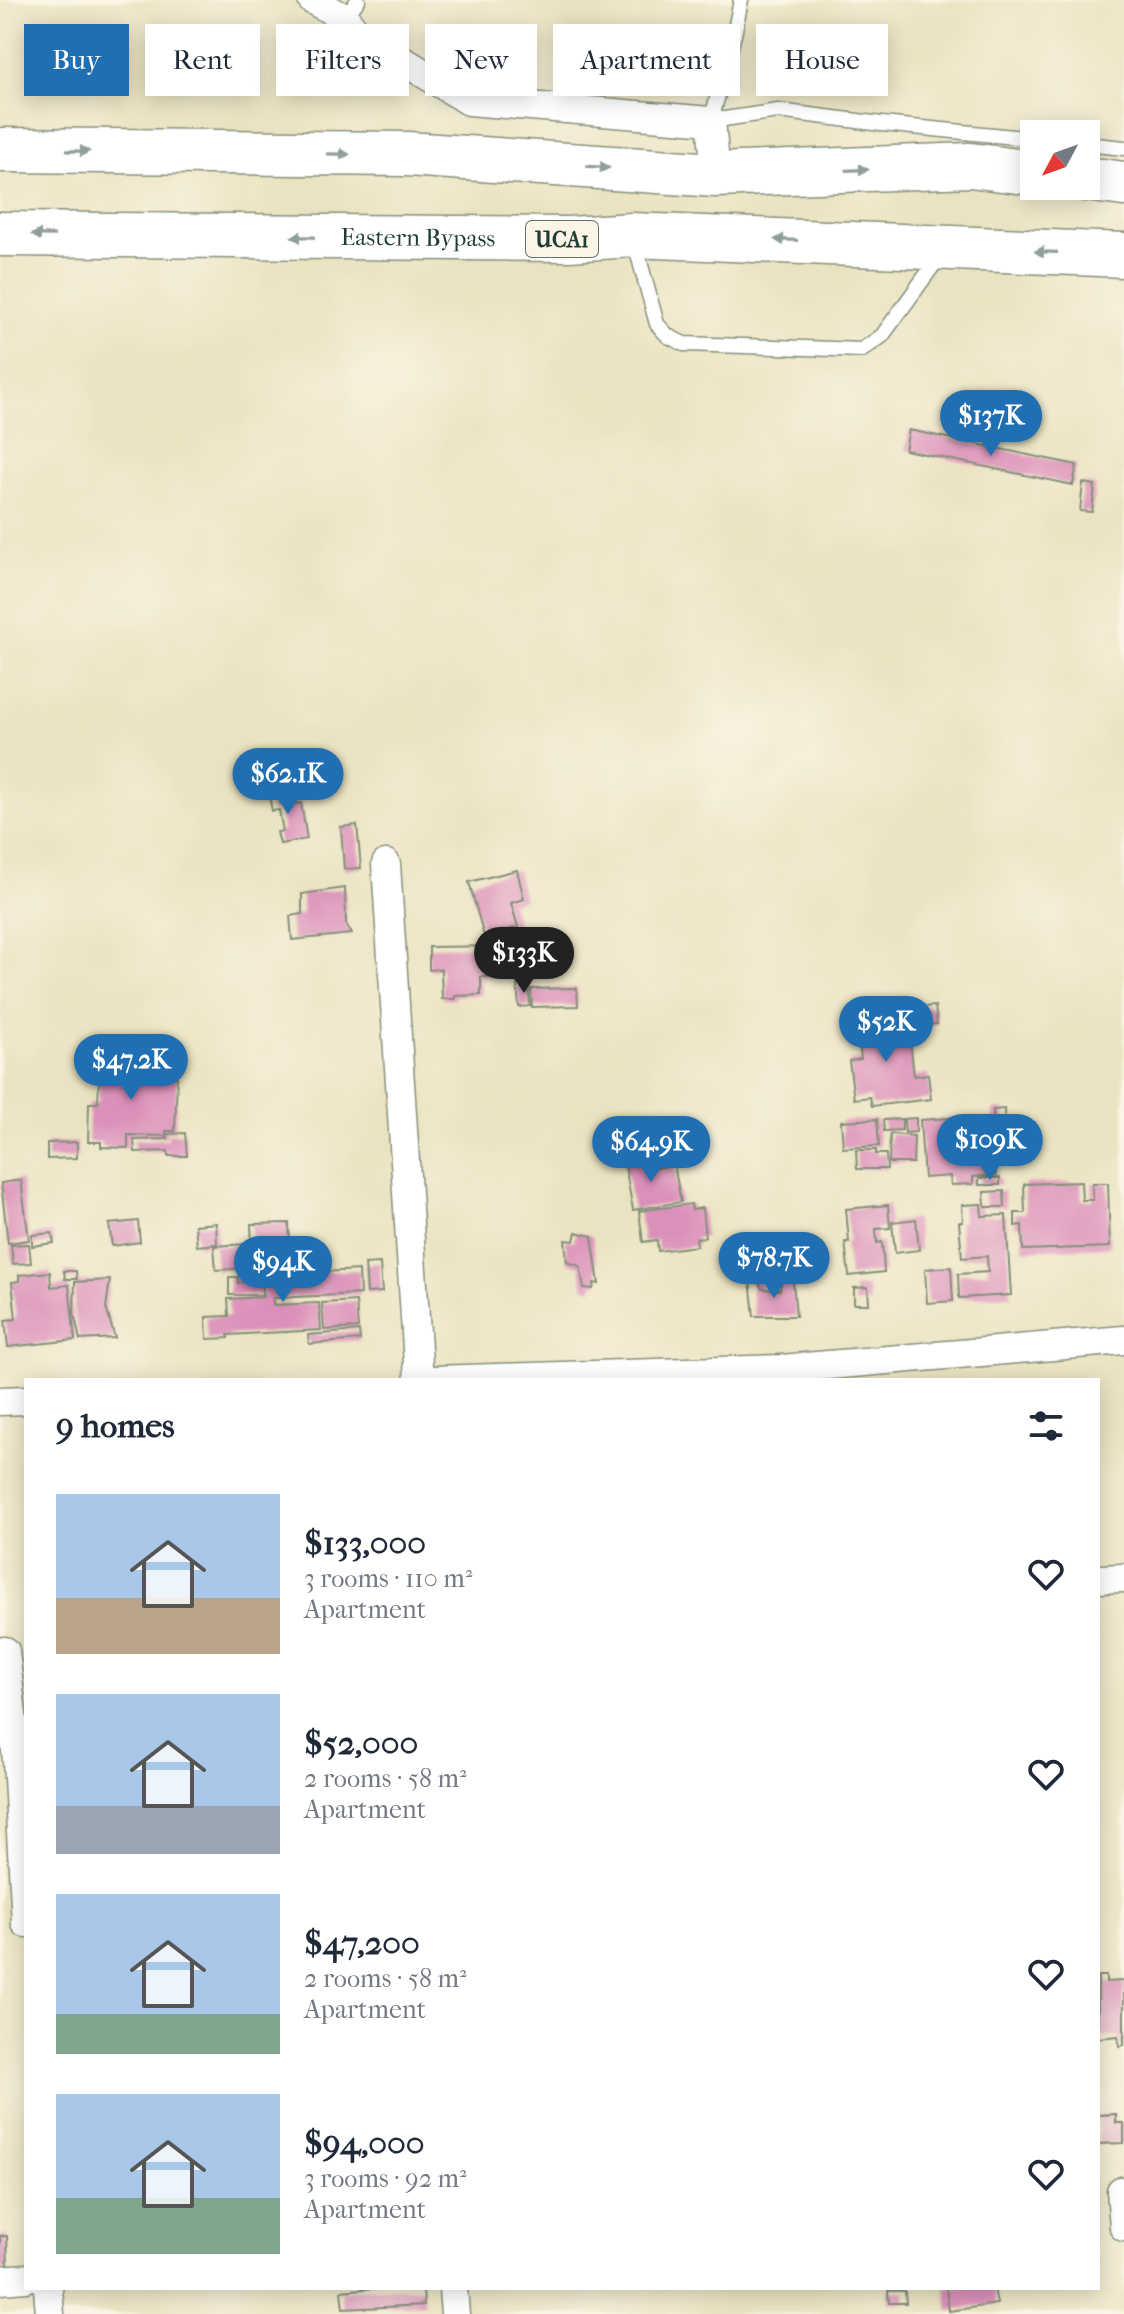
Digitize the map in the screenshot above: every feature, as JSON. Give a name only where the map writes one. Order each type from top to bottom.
[{"type":"main road","points":[[0,150],[407,154],[716,175],[970,165],[1020,171]]},
{"type":"main road","points":[[1100,181],[1124,184]]},
{"type":"main road","name":"Eastern Bypass","points":[[0,234],[538,239],[632,235],[1124,255]]},
{"type":"street","points":[[312,0],[352,9],[367,46],[387,51],[469,101],[711,121],[716,175]]},
{"type":"street","points":[[386,864],[419,1378]]},
{"type":"street","points":[[495,1378],[781,1369],[1124,1340]]},
{"type":"street","points":[[0,1401],[24,1400]]},
{"type":"street","points":[[1100,1579],[1124,1578]]},
{"type":"street","points":[[10,1651],[24,1887]]},
{"type":"street","points":[[1114,2191],[1124,2227]]},
{"type":"street","points":[[0,2280],[24,2278]]},
{"type":"street","points":[[48,2290],[50,2314]]},
{"type":"street","points":[[453,2290],[455,2314]]},
{"type":"lane","points":[[741,0],[711,121],[778,111],[1020,138]]},
{"type":"lane","points":[[1100,145],[1124,148]]},
{"type":"lane","points":[[632,235],[657,324],[668,336],[684,344],[862,350],[882,336],[945,249]]},
{"type":"building","points":[[909,430],[1077,465],[1073,485],[905,450]]},
{"type":"building","points":[[1083,483],[1095,485],[1092,512],[1080,511]]},
{"type":"building","points":[[281,783],[285,805],[301,803],[307,839],[280,844],[277,832],[283,831],[279,810],[272,811],[267,785]]},
{"type":"building","points":[[357,825],[361,868],[344,869],[341,827]]},
{"type":"building","points":[[517,870],[524,899],[511,903],[518,927],[484,936],[469,882]]},
{"type":"building","points":[[345,888],[346,924],[352,934],[292,940],[290,916],[302,914],[302,894]]},
{"type":"building","points":[[501,946],[502,976],[481,977],[481,995],[442,999],[441,969],[429,970],[429,947]]},
{"type":"building","points":[[528,983],[530,1006],[519,1007],[517,984]]},
{"type":"building","points":[[577,988],[578,1006],[532,1007],[531,989]]},
{"type":"building","points":[[935,1006],[937,1024],[913,1026],[912,1008]]},
{"type":"building","points":[[880,1014],[881,1019],[893,1018],[893,1024],[908,1022],[914,1076],[928,1074],[931,1099],[872,1106],[870,1097],[854,1099],[849,1061],[861,1059],[856,1016]]},
{"type":"building","points":[[100,1054],[137,1056],[137,1061],[161,1063],[164,1077],[177,1077],[175,1131],[166,1131],[166,1136],[128,1135],[128,1148],[101,1147],[101,1142],[88,1142],[89,1103],[98,1103]]},
{"type":"building","points":[[1004,1109],[1006,1155],[994,1156],[996,1175],[973,1177],[973,1184],[951,1185],[950,1176],[924,1178],[920,1120],[966,1117],[967,1126],[992,1125],[995,1151],[993,1110]]},
{"type":"building","points":[[916,1118],[916,1132],[905,1133],[904,1119]]},
{"type":"building","points":[[877,1119],[879,1146],[843,1148],[841,1121]]},
{"type":"building","points":[[902,1119],[902,1130],[884,1131],[883,1120]]},
{"type":"building","points":[[185,1133],[187,1156],[169,1156],[168,1151],[135,1152],[134,1140],[168,1139],[167,1134]]},
{"type":"building","points":[[890,1134],[914,1136],[913,1163],[889,1163]]},
{"type":"building","points":[[77,1142],[77,1158],[47,1159],[47,1143]]},
{"type":"building","points":[[856,1150],[876,1150],[876,1154],[886,1154],[887,1169],[857,1169]]},
{"type":"building","points":[[653,1156],[655,1168],[674,1165],[681,1202],[633,1210],[624,1160]]},
{"type":"building","points":[[979,1178],[1000,1178],[1000,1185],[979,1185]]},
{"type":"building","points":[[21,1180],[29,1240],[8,1243],[1,1183]]},
{"type":"building","points":[[1081,1182],[1082,1200],[1093,1200],[1092,1183],[1108,1183],[1110,1247],[1023,1250],[1022,1225],[1015,1226],[1015,1213],[1025,1213],[1024,1184]]},
{"type":"building","points":[[1004,1191],[1005,1207],[985,1207],[984,1192]]},
{"type":"building","points":[[691,1204],[692,1210],[702,1208],[705,1237],[696,1238],[697,1246],[658,1251],[657,1240],[643,1242],[639,1211]]},
{"type":"building","points":[[981,1204],[982,1216],[1006,1215],[1011,1295],[959,1298],[958,1274],[988,1272],[987,1256],[962,1258],[959,1222],[963,1222],[962,1205]]},
{"type":"building","points":[[888,1205],[890,1228],[876,1229],[877,1243],[882,1242],[884,1272],[849,1276],[845,1242],[849,1242],[846,1209]]},
{"type":"building","points":[[916,1219],[919,1250],[895,1253],[892,1222]]},
{"type":"building","points":[[138,1221],[140,1242],[112,1246],[109,1224]]},
{"type":"building","points":[[216,1223],[217,1244],[197,1246],[195,1225]]},
{"type":"building","points":[[289,1223],[291,1272],[253,1273],[251,1224]]},
{"type":"building","points":[[576,1232],[592,1236],[599,1284],[594,1283],[593,1289],[584,1288],[580,1266],[567,1262],[565,1240],[574,1241]]},
{"type":"building","points":[[52,1233],[54,1243],[32,1246],[32,1235]]},
{"type":"building","points":[[29,1244],[31,1263],[13,1264],[11,1245]]},
{"type":"building","points":[[248,1244],[249,1268],[216,1270],[214,1246]]},
{"type":"building","points":[[380,1263],[382,1292],[367,1293],[365,1264]]},
{"type":"building","points":[[951,1267],[953,1301],[927,1303],[925,1269]]},
{"type":"building","points":[[359,1270],[360,1294],[273,1298],[273,1305],[319,1303],[321,1330],[207,1339],[206,1317],[229,1316],[228,1299],[263,1297],[262,1275]]},
{"type":"building","points":[[64,1271],[76,1271],[77,1279],[65,1279]]},
{"type":"building","points":[[50,1272],[51,1287],[69,1285],[75,1340],[8,1347],[5,1320],[16,1319],[12,1282],[19,1281],[19,1275]]},
{"type":"building","points":[[245,1276],[262,1276],[262,1295],[229,1295],[229,1277],[238,1277],[238,1283],[245,1282]]},
{"type":"building","points":[[110,1280],[106,1308],[115,1338],[80,1340],[74,1313],[75,1282]]},
{"type":"building","points":[[750,1280],[758,1281],[762,1289],[780,1290],[782,1280],[793,1281],[796,1316],[754,1316]]},
{"type":"building","points":[[868,1287],[869,1304],[854,1304],[854,1288]]},
{"type":"building","points":[[356,1301],[358,1328],[324,1330],[322,1303]]},
{"type":"building","points":[[359,1331],[360,1340],[309,1344],[308,1335]]},
{"type":"building","points":[[1100,1976],[1106,1976],[1106,1982],[1124,1981],[1124,2045],[1119,2046],[1118,2036],[1100,2038]]},
{"type":"building","points":[[1116,2114],[1116,2123],[1124,2123],[1124,2143],[1100,2144],[1100,2115]]},
{"type":"building","points":[[0,2236],[7,2236],[8,2270],[0,2270]]},
{"type":"building","points":[[423,2290],[424,2305],[343,2309],[341,2291]]},
{"type":"building","points":[[946,2290],[994,2290],[997,2304],[949,2311]]},
{"type":"building","points":[[888,2291],[905,2291],[906,2303],[889,2303]]}]
